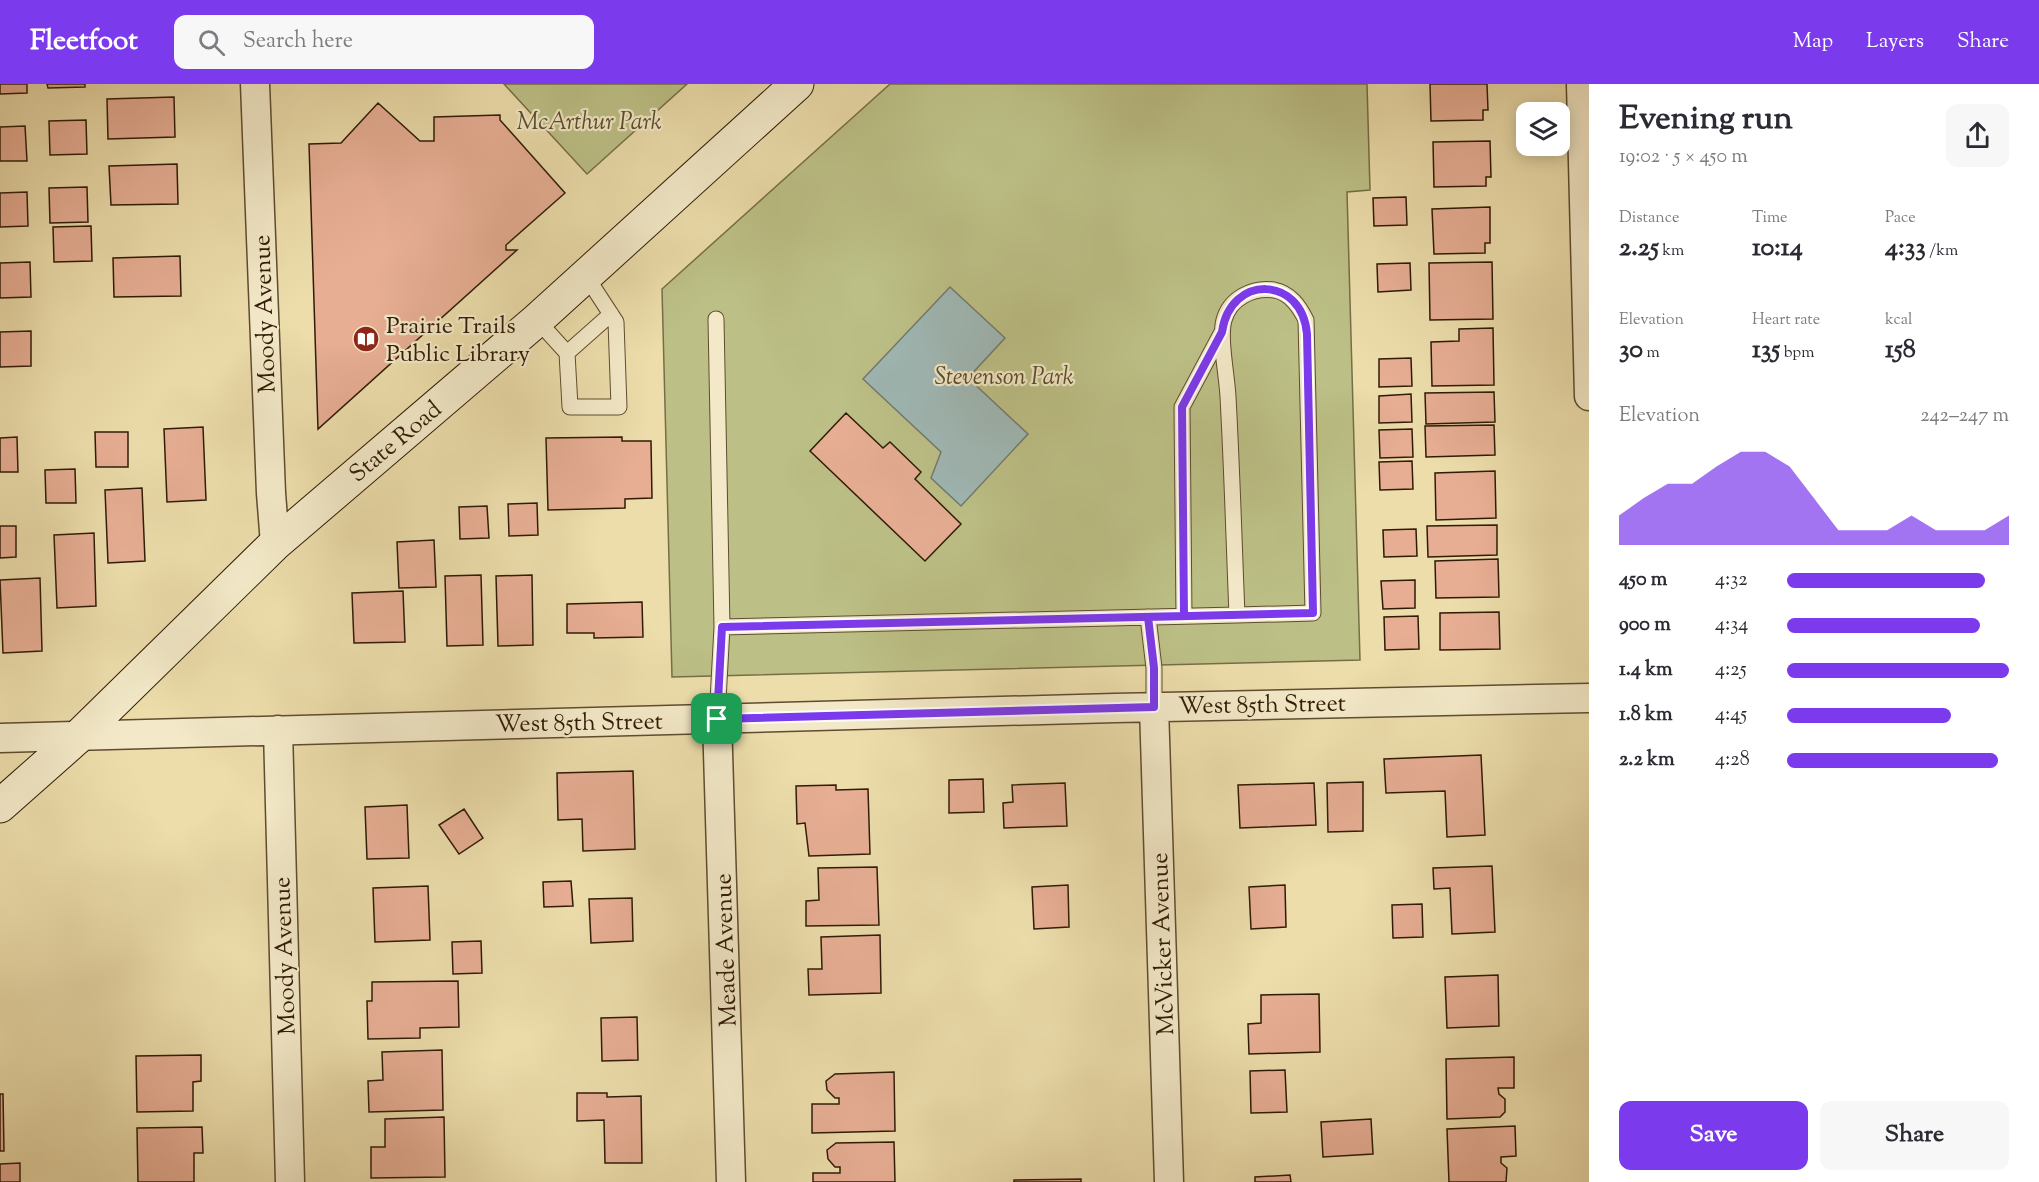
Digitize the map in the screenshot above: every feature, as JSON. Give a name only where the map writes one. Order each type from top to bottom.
[{"type":"street","name":"Moody Avenue","points":[[255,84],[274,544]]},
{"type":"street","name":"State Road","points":[[0,806],[79,736],[274,544],[537,320],[797,84]]},
{"type":"street","points":[[1581,84],[1589,396]]},
{"type":"street","name":"West 85th Street","points":[[0,738],[1154,707],[1589,698]]},
{"type":"street","name":"McVicker Avenue","points":[[1154,707],[1170,1182]]},
{"type":"street","name":"Meade Avenue","points":[[717,719],[731,1182]]},
{"type":"street","name":"Moody Avenue","points":[[278,730],[290,1182]]},
{"type":"lane","points":[[537,320],[567,353],[570,407],[619,407],[616,322],[586,276]]},
{"type":"lane","points":[[722,627],[1237,615],[1313,613],[1306,320],[1300,308],[1291,298],[1279,291],[1265,289],[1252,291],[1240,297],[1230,307],[1224,319],[1222,332],[1228,395],[1237,615]]},
{"type":"lane","points":[[567,353],[611,314]]},
{"type":"lane","points":[[716,319],[722,627],[717,719]]},
{"type":"lane","points":[[1184,616],[1182,407],[1222,332]]},
{"type":"lane","points":[[1148,617],[1154,668],[1154,707]]},
{"type":"green space","name":"McArthur Park","points":[[504,84],[687,84],[587,174]]},
{"type":"green space","name":"Stevenson Park","points":[[890,84],[1367,84],[1370,190],[1347,192],[1360,660],[672,677],[662,289]]},
{"type":"water","points":[[950,287],[1005,338],[968,378],[1028,434],[961,506],[931,478],[941,452],[863,379]]},
{"type":"building","points":[[0,84],[27,84],[27,93],[0,94]]},
{"type":"building","points":[[47,84],[85,84],[85,87],[48,88]]},
{"type":"building","points":[[1430,84],[1487,84],[1488,110],[1483,110],[1483,120],[1431,121]]},
{"type":"building","points":[[174,97],[175,137],[108,139],[107,99]]},
{"type":"building","name":"Prairie Trails Public Library","points":[[378,103],[420,141],[434,141],[434,117],[500,115],[500,120],[565,193],[506,245],[506,250],[517,250],[318,429],[309,144],[341,143]]},
{"type":"building","points":[[86,120],[87,154],[50,155],[49,121]]},
{"type":"building","points":[[25,126],[27,161],[0,161],[0,127]]},
{"type":"building","points":[[1490,141],[1491,177],[1486,177],[1486,186],[1434,187],[1433,142]]},
{"type":"building","points":[[177,164],[178,204],[111,205],[109,166]]},
{"type":"building","points":[[87,187],[88,222],[50,223],[49,188]]},
{"type":"building","points":[[27,192],[28,226],[0,227],[0,193]]},
{"type":"building","points":[[1406,197],[1407,225],[1374,226],[1373,198]]},
{"type":"building","points":[[1490,207],[1490,243],[1485,243],[1485,253],[1434,254],[1432,209]]},
{"type":"building","points":[[91,226],[92,261],[54,262],[53,227]]},
{"type":"building","points":[[180,256],[181,296],[114,297],[113,258]]},
{"type":"building","points":[[30,262],[31,297],[0,298],[0,263]]},
{"type":"building","points":[[1492,262],[1493,319],[1430,320],[1429,263]]},
{"type":"building","points":[[1410,263],[1411,290],[1378,292],[1377,264]]},
{"type":"building","points":[[1493,328],[1494,385],[1432,386],[1431,342],[1459,341],[1459,329]]},
{"type":"building","points":[[31,331],[31,366],[0,367],[0,332]]},
{"type":"building","points":[[1411,358],[1412,386],[1379,387],[1379,359]]},
{"type":"building","points":[[1494,392],[1495,422],[1426,424],[1425,393]]},
{"type":"building","points":[[1411,394],[1412,422],[1379,423],[1379,396]]},
{"type":"building","points":[[846,413],[883,448],[890,442],[921,472],[915,479],[961,524],[925,561],[810,451]]},
{"type":"building","points":[[1494,425],[1495,455],[1426,457],[1425,426]]},
{"type":"building","points":[[203,427],[206,500],[167,502],[164,429]]},
{"type":"building","points":[[1412,429],[1413,457],[1380,458],[1379,430]]},
{"type":"building","points":[[95,432],[128,432],[128,467],[96,467]]},
{"type":"building","points":[[17,437],[18,472],[0,472],[0,438]]},
{"type":"building","points":[[622,437],[622,441],[651,441],[652,498],[625,499],[625,508],[548,510],[546,438]]},
{"type":"building","points":[[1412,461],[1413,489],[1380,490],[1379,462]]},
{"type":"building","points":[[75,469],[76,503],[46,503],[45,470]]},
{"type":"building","points":[[1495,471],[1496,518],[1436,520],[1435,473]]},
{"type":"building","points":[[142,488],[145,561],[108,563],[105,490]]},
{"type":"building","points":[[537,503],[538,535],[509,536],[508,504]]},
{"type":"building","points":[[487,506],[489,538],[460,539],[459,507]]},
{"type":"building","points":[[1497,525],[1497,555],[1428,557],[1427,526]]},
{"type":"building","points":[[0,526],[16,526],[16,557],[0,558]]},
{"type":"building","points":[[1416,529],[1417,556],[1384,557],[1383,530]]},
{"type":"building","points":[[94,533],[96,606],[57,608],[54,535]]},
{"type":"building","points":[[434,540],[436,587],[399,588],[397,542]]},
{"type":"building","points":[[1498,559],[1499,597],[1436,598],[1435,561]]},
{"type":"building","points":[[481,575],[483,645],[447,646],[445,576]]},
{"type":"building","points":[[532,575],[533,645],[498,646],[496,576]]},
{"type":"building","points":[[40,578],[42,651],[3,653],[0,580]]},
{"type":"building","points":[[1415,580],[1415,608],[1383,609],[1381,581]]},
{"type":"building","points":[[403,591],[405,642],[354,643],[352,593]]},
{"type":"building","points":[[642,602],[643,637],[594,638],[594,633],[567,633],[567,604]]},
{"type":"building","points":[[1499,612],[1500,649],[1440,650],[1440,613]]},
{"type":"building","points":[[1418,616],[1419,649],[1385,650],[1384,617]]},
{"type":"building","points":[[1481,755],[1485,835],[1447,837],[1445,791],[1386,793],[1384,759]]},
{"type":"building","points":[[633,771],[635,849],[583,851],[582,819],[558,820],[557,773]]},
{"type":"building","points":[[983,779],[984,812],[949,813],[949,780]]},
{"type":"building","points":[[1363,782],[1363,831],[1328,832],[1327,783]]},
{"type":"building","points":[[1065,783],[1067,826],[1004,828],[1003,803],[1013,802],[1012,785]]},
{"type":"building","points":[[1314,783],[1316,825],[1240,828],[1238,785]]},
{"type":"building","points":[[836,785],[836,790],[868,789],[870,854],[809,856],[805,823],[797,824],[796,786]]},
{"type":"building","points":[[407,805],[409,858],[367,859],[365,807]]},
{"type":"building","points":[[464,809],[483,838],[459,854],[439,825]]},
{"type":"building","points":[[1492,866],[1495,932],[1452,934],[1450,888],[1434,889],[1433,868]]},
{"type":"building","points":[[877,867],[879,925],[806,926],[806,901],[819,900],[818,868]]},
{"type":"building","points":[[571,881],[573,906],[544,907],[543,882]]},
{"type":"building","points":[[1068,885],[1069,927],[1034,929],[1032,887]]},
{"type":"building","points":[[1285,885],[1286,927],[1251,929],[1249,887]]},
{"type":"building","points":[[428,886],[430,940],[375,942],[373,888]]},
{"type":"building","points":[[632,898],[633,941],[591,943],[589,899]]},
{"type":"building","points":[[1422,904],[1423,937],[1393,938],[1392,905]]},
{"type":"building","points":[[880,935],[881,993],[809,995],[808,969],[822,969],[821,937]]},
{"type":"building","points":[[481,941],[482,973],[453,974],[452,942]]},
{"type":"building","points":[[1498,975],[1499,1026],[1447,1028],[1445,977]]},
{"type":"building","points":[[458,981],[459,1027],[420,1028],[420,1038],[368,1039],[367,1001],[372,1001],[372,982]]},
{"type":"building","points":[[1319,994],[1320,1052],[1249,1054],[1248,1024],[1261,1023],[1261,995]]},
{"type":"building","points":[[637,1017],[638,1060],[602,1061],[601,1018]]},
{"type":"building","points":[[442,1050],[443,1110],[369,1112],[368,1081],[383,1080],[382,1052]]},
{"type":"building","points":[[201,1055],[201,1081],[193,1082],[193,1111],[137,1112],[136,1056]]},
{"type":"building","points":[[1514,1057],[1514,1088],[1498,1088],[1499,1094],[1505,1099],[1505,1112],[1500,1117],[1447,1119],[1446,1059]]},
{"type":"building","points":[[1285,1070],[1287,1112],[1251,1113],[1250,1071]]},
{"type":"building","points":[[894,1072],[895,1131],[812,1133],[812,1104],[839,1104],[839,1098],[835,1098],[827,1090],[826,1081],[835,1074]]},
{"type":"building","points":[[577,1093],[607,1093],[607,1097],[641,1096],[642,1163],[605,1163],[604,1120],[577,1121]]},
{"type":"building","points":[[0,1094],[3,1094],[4,1151],[0,1151]]},
{"type":"building","points":[[444,1117],[445,1177],[371,1178],[371,1147],[385,1147],[385,1119]]},
{"type":"building","points":[[1371,1119],[1373,1154],[1323,1157],[1321,1122]]},
{"type":"building","points":[[1515,1126],[1516,1156],[1501,1157],[1501,1163],[1507,1168],[1506,1182],[1449,1182],[1447,1129]]},
{"type":"building","points":[[202,1127],[203,1153],[194,1153],[194,1182],[138,1182],[137,1128]]},
{"type":"building","points":[[894,1142],[895,1182],[813,1182],[813,1173],[840,1173],[840,1167],[835,1167],[828,1159],[827,1150],[836,1143]]},
{"type":"building","points":[[20,1163],[20,1182],[0,1182],[0,1164]]},
{"type":"building","points":[[1290,1175],[1291,1182],[1255,1182],[1255,1177]]},
{"type":"building","points":[[1081,1179],[1081,1182],[1014,1182],[1014,1180]]},
{"type":"place","name":"Prairie Trails Public Library","points":[[366,339]]},
{"type":"route","points":[[1265,289],[1279,291],[1291,298],[1300,308],[1306,320],[1307,334],[1313,613],[1148,617],[1154,668],[1154,707],[717,719],[722,627],[1184,616],[1182,407],[1222,332],[1224,319],[1230,307],[1240,297],[1252,291],[1265,289]]}]
